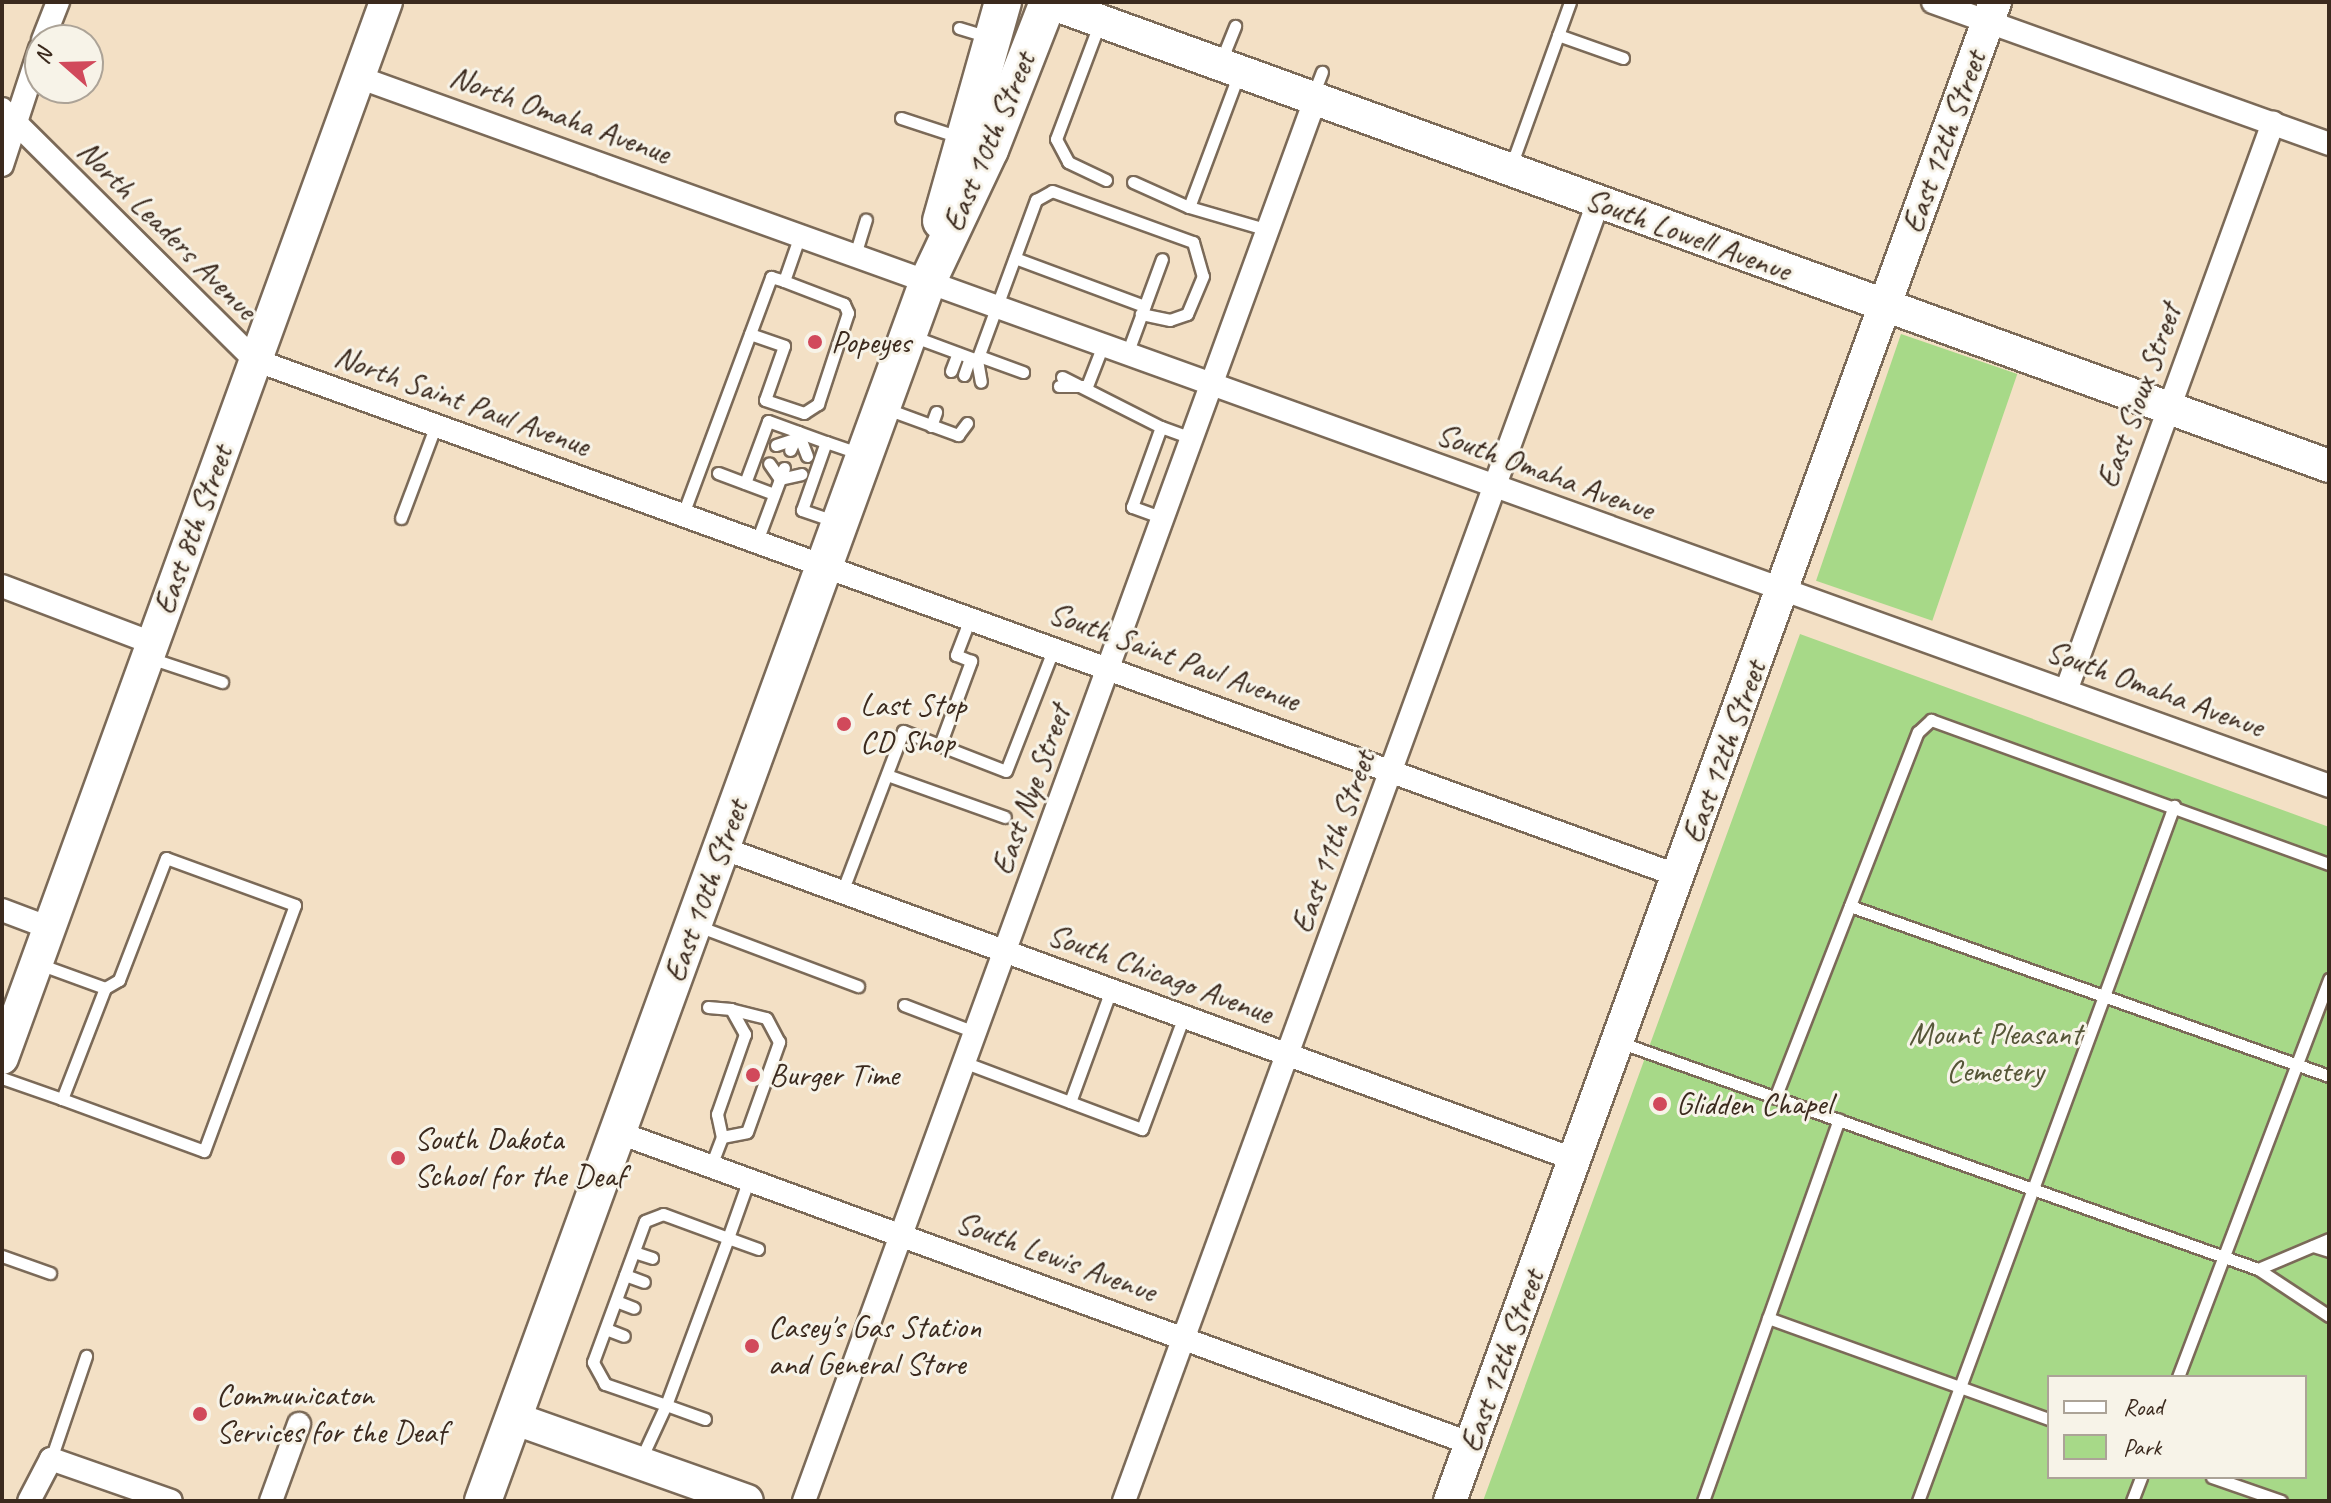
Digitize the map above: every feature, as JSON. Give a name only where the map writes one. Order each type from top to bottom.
[{"type":"main road","name":"East 10th Street","points":[[928,281],[959,138],[975,33],[1003,2]]},
{"type":"main road","name":"East 10th Street","points":[[483,1501],[928,281],[990,150],[1048,2]]},
{"type":"street","points":[[49,24],[58,2]]},
{"type":"street","name":"East 8th Street","points":[[2,1058],[386,2]]},
{"type":"street","name":"South Lowell Avenue","points":[[1048,2],[1107,19],[1229,69],[1316,90],[1509,171],[2329,466]]},
{"type":"street","points":[[1933,2],[1992,12],[2329,144]]},
{"type":"street","name":"East 12th Street","points":[[1450,1501],[1992,12]]},
{"type":"street","name":"North Omaha Avenue","points":[[358,77],[741,214]]},
{"type":"street","points":[[2,165],[8,116],[24,82]]},
{"type":"street","name":"East Nye Street","points":[[804,1501],[1007,952],[1316,90]]},
{"type":"street","name":"North Leaders Avenue","points":[[8,116],[255,360]]},
{"type":"street","name":"East Sioux Street","points":[[2066,691],[2273,123]]},
{"type":"street","name":"East 11th Street","points":[[1124,1501],[1394,771],[1598,203]]},
{"type":"street","name":"South Omaha Avenue","points":[[741,214],[1494,489],[2329,786]]},
{"type":"street","name":"North Saint Paul Avenue","points":[[255,360],[647,501]]},
{"type":"street","name":"South Saint Paul Avenue","points":[[647,501],[1679,876]]},
{"type":"street","points":[[2,586],[150,650]]},
{"type":"street","name":"South Chicago Avenue","points":[[722,848],[1576,1160]]},
{"type":"street","points":[[2,910],[50,928]]},
{"type":"street","name":"South Lewis Avenue","points":[[617,1132],[1472,1444]]},
{"type":"street","points":[[513,1418],[747,1501]]},
{"type":"street","points":[[271,1501],[299,1424]]},
{"type":"street","points":[[29,1501],[51,1459],[171,1501]]},
{"type":"lane","points":[[1509,171],[1570,2]]},
{"type":"lane","points":[[1107,19],[1056,139],[1068,162],[1107,176]]},
{"type":"lane","points":[[1189,207],[1229,69],[1235,26]]},
{"type":"lane","points":[[1558,35],[1623,58]]},
{"type":"lane","points":[[901,118],[959,138]]},
{"type":"lane","points":[[1132,186],[1189,207],[1268,230]]},
{"type":"lane","points":[[964,375],[998,307],[1015,258],[1036,200],[1052,191],[1168,228],[1193,242],[1203,276],[1187,314],[1170,320],[1015,258]]},
{"type":"lane","points":[[855,255],[866,220]]},
{"type":"lane","points":[[784,281],[800,235]]},
{"type":"lane","points":[[1127,354],[1162,259]]},
{"type":"lane","points":[[683,514],[771,277],[844,304],[848,313],[818,404],[804,413],[765,400],[784,346],[750,334]]},
{"type":"lane","points":[[908,335],[975,358],[1024,368]]},
{"type":"lane","points":[[1087,386],[1103,345]]},
{"type":"lane","points":[[951,371],[958,353]]},
{"type":"lane","points":[[975,358],[981,382]]},
{"type":"lane","points":[[1060,382],[1087,386],[1161,427],[1192,438]]},
{"type":"lane","points":[[882,407],[958,435],[967,423]]},
{"type":"lane","points":[[931,426],[936,412]]},
{"type":"lane","points":[[943,430],[948,417]]},
{"type":"lane","points":[[745,483],[768,421],[794,440],[807,456]]},
{"type":"lane","points":[[401,518],[436,425]]},
{"type":"lane","points":[[1161,427],[1132,507],[1163,518]]},
{"type":"lane","points":[[776,445],[794,440],[826,442],[865,455]]},
{"type":"lane","points":[[826,442],[802,510],[840,523]]},
{"type":"lane","points":[[769,463],[782,474],[801,474]]},
{"type":"lane","points":[[718,473],[774,494]]},
{"type":"lane","points":[[757,541],[782,474]]},
{"type":"lane","points":[[940,745],[971,661],[956,655],[970,618]]},
{"type":"lane","points":[[842,892],[903,731],[1006,771],[1054,648]]},
{"type":"lane","points":[[150,650],[222,682]]},
{"type":"lane","points":[[1775,1098],[1918,732],[1931,720],[2329,864]]},
{"type":"lane","points":[[887,775],[1005,817]]},
{"type":"lane","points":[[1918,1501],[2174,806]]},
{"type":"lane","points":[[2,1078],[204,1151],[295,905],[166,858],[119,980],[105,988],[62,1099]]},
{"type":"lane","points":[[1850,906],[2329,1076]]},
{"type":"lane","points":[[694,924],[858,986]]},
{"type":"lane","points":[[37,963],[105,988]]},
{"type":"lane","points":[[2179,1375],[2329,979]]},
{"type":"lane","points":[[1070,1102],[1111,990]]},
{"type":"lane","points":[[904,1005],[977,1033]]},
{"type":"lane","points":[[708,1007],[766,1018],[779,1042],[747,1132],[722,1137]]},
{"type":"lane","points":[[711,1166],[722,1137],[717,1114],[745,1034],[731,1009]]},
{"type":"lane","points":[[966,1063],[1142,1129],[1184,1016]]},
{"type":"lane","points":[[1618,1042],[2258,1269],[2329,1316]]},
{"type":"lane","points":[[1703,1501],[1839,1120]]},
{"type":"lane","points":[[639,1463],[666,1405],[690,1328],[749,1179]]},
{"type":"lane","points":[[705,1419],[597,1377],[593,1362],[650,1215],[758,1249]]},
{"type":"lane","points":[[2258,1269],[2329,1239]]},
{"type":"lane","points":[[2313,1246],[2329,1251]]},
{"type":"lane","points":[[634,1252],[652,1258]]},
{"type":"lane","points":[[2,1256],[50,1273]]},
{"type":"lane","points":[[625,1275],[644,1282]]},
{"type":"lane","points":[[616,1301],[634,1308]]},
{"type":"lane","points":[[1768,1318],[2047,1418]]},
{"type":"lane","points":[[606,1329],[624,1336]]},
{"type":"lane","points":[[51,1459],[86,1356]]},
{"type":"lane","points":[[2132,1501],[2140,1479]]},
{"type":"lane","points":[[2218,1479],[2281,1501]]},
{"type":"green space","points":[[1901,334],[2017,374],[1932,621],[1816,581]]},
{"type":"green space","name":"Mount Pleasant Cemetery","points":[[1800,634],[2329,827],[2329,1501],[1483,1501]]},
{"type":"place","name":"Popeyes","points":[[815,342]]},
{"type":"place","name":"Last Stop CD Shop","points":[[844,724]]},
{"type":"place","name":"Burger Time","points":[[753,1075]]},
{"type":"place","name":"Glidden Chapel","points":[[1660,1104]]},
{"type":"place","name":"South Dakota School for the Deaf","points":[[398,1158]]},
{"type":"place","name":"Casey's Gas Station and General Store","points":[[752,1346]]},
{"type":"place","name":"Communicaton Services for the Deaf","points":[[200,1414]]}]
